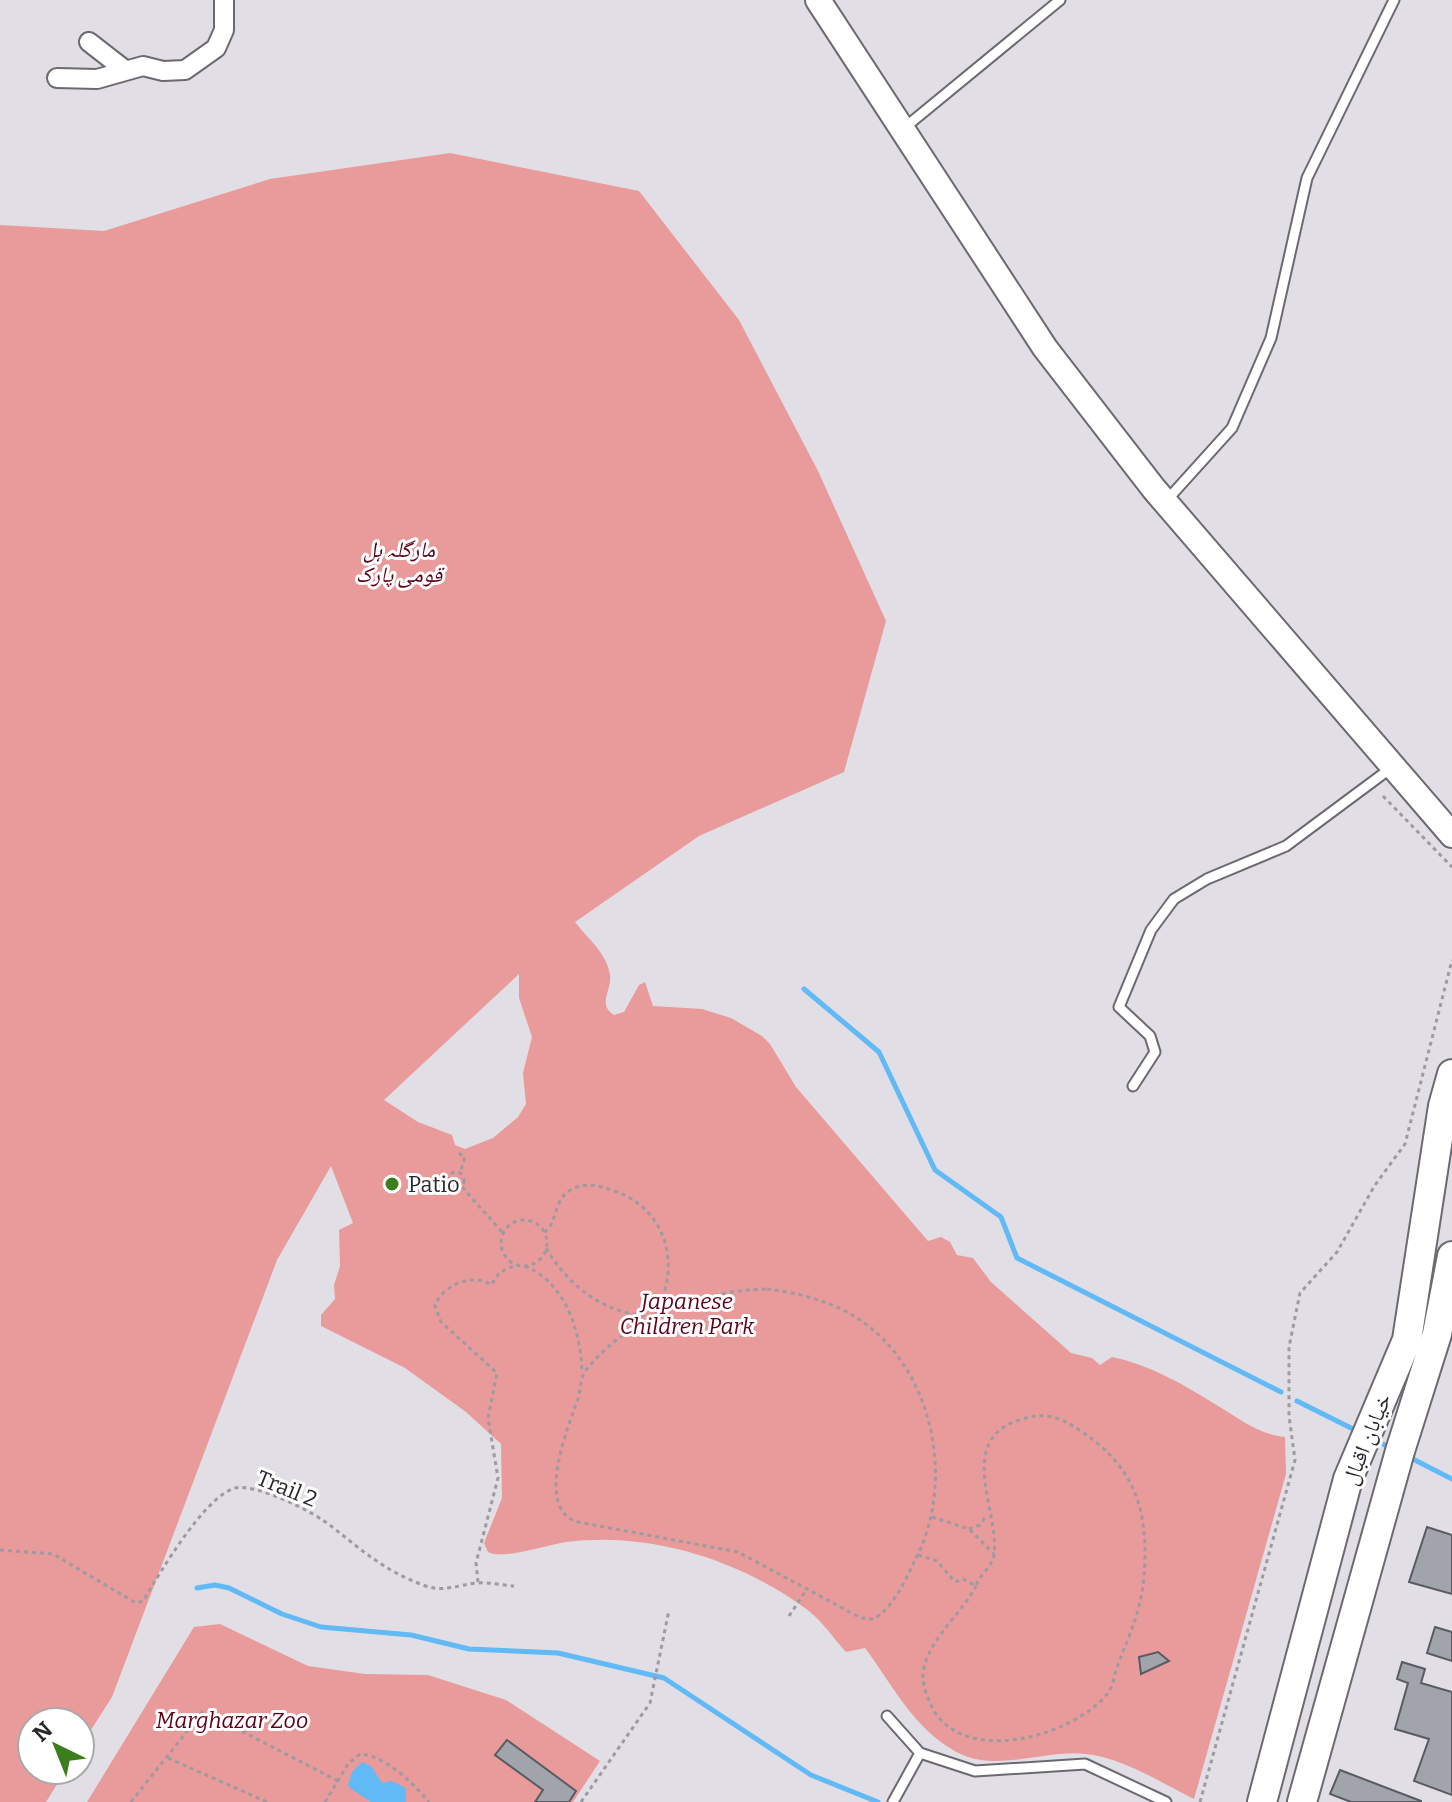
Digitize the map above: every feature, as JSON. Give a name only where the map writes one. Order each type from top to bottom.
[{"type":"main road","name":"خیابان اقبال","points":[[1262,1802],[1348,1479],[1407,1340],[1443,1106],[1452,1074]]},
{"type":"main road","name":"خیابان اقبال","points":[[1302,1802],[1400,1451],[1445,1336],[1452,1256]]},
{"type":"street","points":[[57,78],[97,79],[143,66],[163,71],[185,70],[216,48],[224,30],[224,0]]},
{"type":"street","points":[[818,0],[1045,348],[1165,502],[1452,835]]},
{"type":"street","points":[[89,42],[125,70]]},
{"type":"lane","points":[[903,129],[1060,0]]},
{"type":"lane","points":[[1165,502],[1232,428],[1271,338],[1307,178],[1394,0]]},
{"type":"lane","points":[[1133,1086],[1155,1052],[1150,1036],[1119,1007],[1151,930],[1174,899],[1207,879],[1286,846],[1392,767]]},
{"type":"lane","points":[[887,1716],[920,1753],[975,1771],[1085,1764],[1107,1771],[1166,1802]]},
{"type":"lane","points":[[893,1802],[920,1753]]},
{"type":"path","points":[[1383,796],[1452,867]]},
{"type":"path","points":[[1200,1802],[1295,1460],[1289,1416],[1289,1347],[1300,1293],[1337,1252],[1349,1226],[1405,1144],[1452,960]]},
{"type":"path","points":[[459,1153],[465,1157],[460,1173]]},
{"type":"path","points":[[448,1182],[451,1173],[460,1173]]},
{"type":"path","points":[[460,1173],[465,1179],[462,1187]]},
{"type":"path","points":[[414,1186],[427,1190],[448,1182]]},
{"type":"path","points":[[448,1182],[454,1189],[462,1187]]},
{"type":"path","points":[[462,1187],[503,1233],[504,1255],[516,1265]]},
{"type":"path","points":[[544,1232],[551,1227],[558,1203],[575,1188],[600,1187],[635,1200],[655,1221],[669,1256],[666,1294],[652,1316]]},
{"type":"path","points":[[503,1233],[513,1223],[527,1220],[544,1232],[546,1248],[563,1275],[579,1290],[619,1310],[652,1316]]},
{"type":"path","points":[[478,1583],[476,1563],[498,1478],[488,1418],[497,1373],[444,1326],[436,1316],[435,1306],[440,1295],[449,1287],[475,1281],[491,1285],[500,1272],[539,1261],[546,1248]]},
{"type":"path","points":[[524,1266],[553,1286],[568,1307],[581,1350],[583,1377],[558,1465],[557,1497],[567,1517],[578,1522],[729,1549],[869,1620],[888,1606],[918,1555],[932,1517],[935,1468],[926,1412],[893,1352],[852,1314],[802,1296],[767,1289],[718,1292],[652,1316],[606,1351],[583,1377]]},
{"type":"path","points":[[1049,1415],[1065,1420],[1095,1440],[1132,1481],[1145,1539],[1143,1597],[1138,1622],[1109,1692],[1074,1721],[1017,1740],[983,1739],[947,1726],[929,1701],[923,1670],[938,1639],[976,1586],[994,1554],[983,1477],[991,1444],[1000,1430],[1024,1418],[1049,1415]]},
{"type":"path","name":"Trail 2","points":[[0,1550],[53,1554],[136,1603],[143,1601],[195,1523],[223,1494],[242,1487],[316,1515],[358,1551],[422,1585],[449,1589],[478,1583],[514,1586]]},
{"type":"path","points":[[969,1529],[980,1525],[988,1511]]},
{"type":"path","points":[[932,1517],[969,1529],[994,1554]]},
{"type":"path","points":[[918,1555],[937,1561],[955,1582],[963,1579],[976,1586]]},
{"type":"path","points":[[789,1616],[807,1588]]},
{"type":"path","points":[[581,1802],[644,1712],[655,1687],[669,1610]]},
{"type":"path","points":[[131,1802],[203,1711],[338,1781]]},
{"type":"path","points":[[325,1802],[356,1755],[370,1755],[391,1767],[429,1802]]},
{"type":"path","points":[[168,1758],[267,1802]]},
{"type":"green space","name":"مارگلہ ہل قومی پارک","points":[[450,153],[639,191],[739,320],[818,471],[886,621],[844,772],[699,836],[575,922],[601,953],[608,967],[610,981],[606,1006],[609,1011],[614,1015],[624,1012],[639,985],[645,982],[653,1006],[702,1009],[731,1018],[762,1036],[796,1087],[928,1241],[941,1237],[950,1242],[957,1255],[973,1258],[991,1282],[1071,1353],[1092,1358],[1100,1365],[1112,1357],[1153,1370],[1242,1421],[1285,1437],[1286,1474],[1194,1799],[1128,1766],[1100,1756],[1070,1753],[1002,1761],[969,1757],[953,1750],[914,1717],[865,1648],[846,1652],[809,1611],[782,1593],[754,1577],[694,1553],[630,1541],[598,1540],[566,1542],[514,1553],[488,1552],[484,1543],[502,1498],[501,1444],[466,1412],[405,1368],[321,1326],[321,1315],[335,1299],[334,1285],[340,1266],[339,1230],[353,1223],[331,1166],[277,1260],[112,1697],[96,1722],[96,1706],[16,1706],[16,1786],[56,1786],[46,1802],[0,1802],[0,225],[104,231],[270,179]],"holes":[[[519,974],[519,998],[532,1037],[523,1073],[526,1104],[518,1117],[493,1138],[465,1149],[455,1145],[452,1135],[418,1122],[384,1100]]]},
{"type":"green space","name":"Marghazar Zoo","points":[[220,1624],[308,1666],[365,1674],[428,1675],[506,1700],[600,1761],[573,1802],[87,1802],[194,1627]]},
{"type":"water","points":[[362,1762],[371,1766],[382,1783],[391,1781],[406,1788],[406,1802],[371,1802],[350,1788],[352,1772]]},
{"type":"building","points":[[1427,1527],[1452,1535],[1452,1594],[1409,1582]]},
{"type":"building","points":[[1435,1627],[1452,1632],[1452,1661],[1427,1653]]},
{"type":"building","points":[[1158,1652],[1169,1661],[1141,1674],[1139,1657]]},
{"type":"building","points":[[1402,1662],[1425,1669],[1421,1683],[1452,1692],[1452,1795],[1414,1781],[1429,1739],[1395,1729],[1408,1683],[1397,1679]]},
{"type":"building","points":[[507,1740],[576,1791],[569,1802],[535,1802],[543,1790],[495,1755]]},
{"type":"building","points":[[1340,1770],[1421,1802],[1351,1802],[1330,1794]]},
{"type":"waterway","points":[[804,989],[879,1052],[935,1170],[1001,1217],[1017,1258],[1281,1392]]},
{"type":"waterway","points":[[1297,1401],[1357,1431]]},
{"type":"waterway","points":[[1373,1439],[1393,1449]]},
{"type":"waterway","points":[[1409,1457],[1452,1479]]},
{"type":"waterway","points":[[197,1588],[215,1585],[229,1588],[282,1614],[321,1627],[411,1635],[469,1649],[558,1653],[664,1678],[811,1775],[878,1802]]},
{"type":"place","name":"Patio","points":[[392,1184]]},
{"type":"park label","name":"Japanese Children Park","points":[[687,1314]]}]
